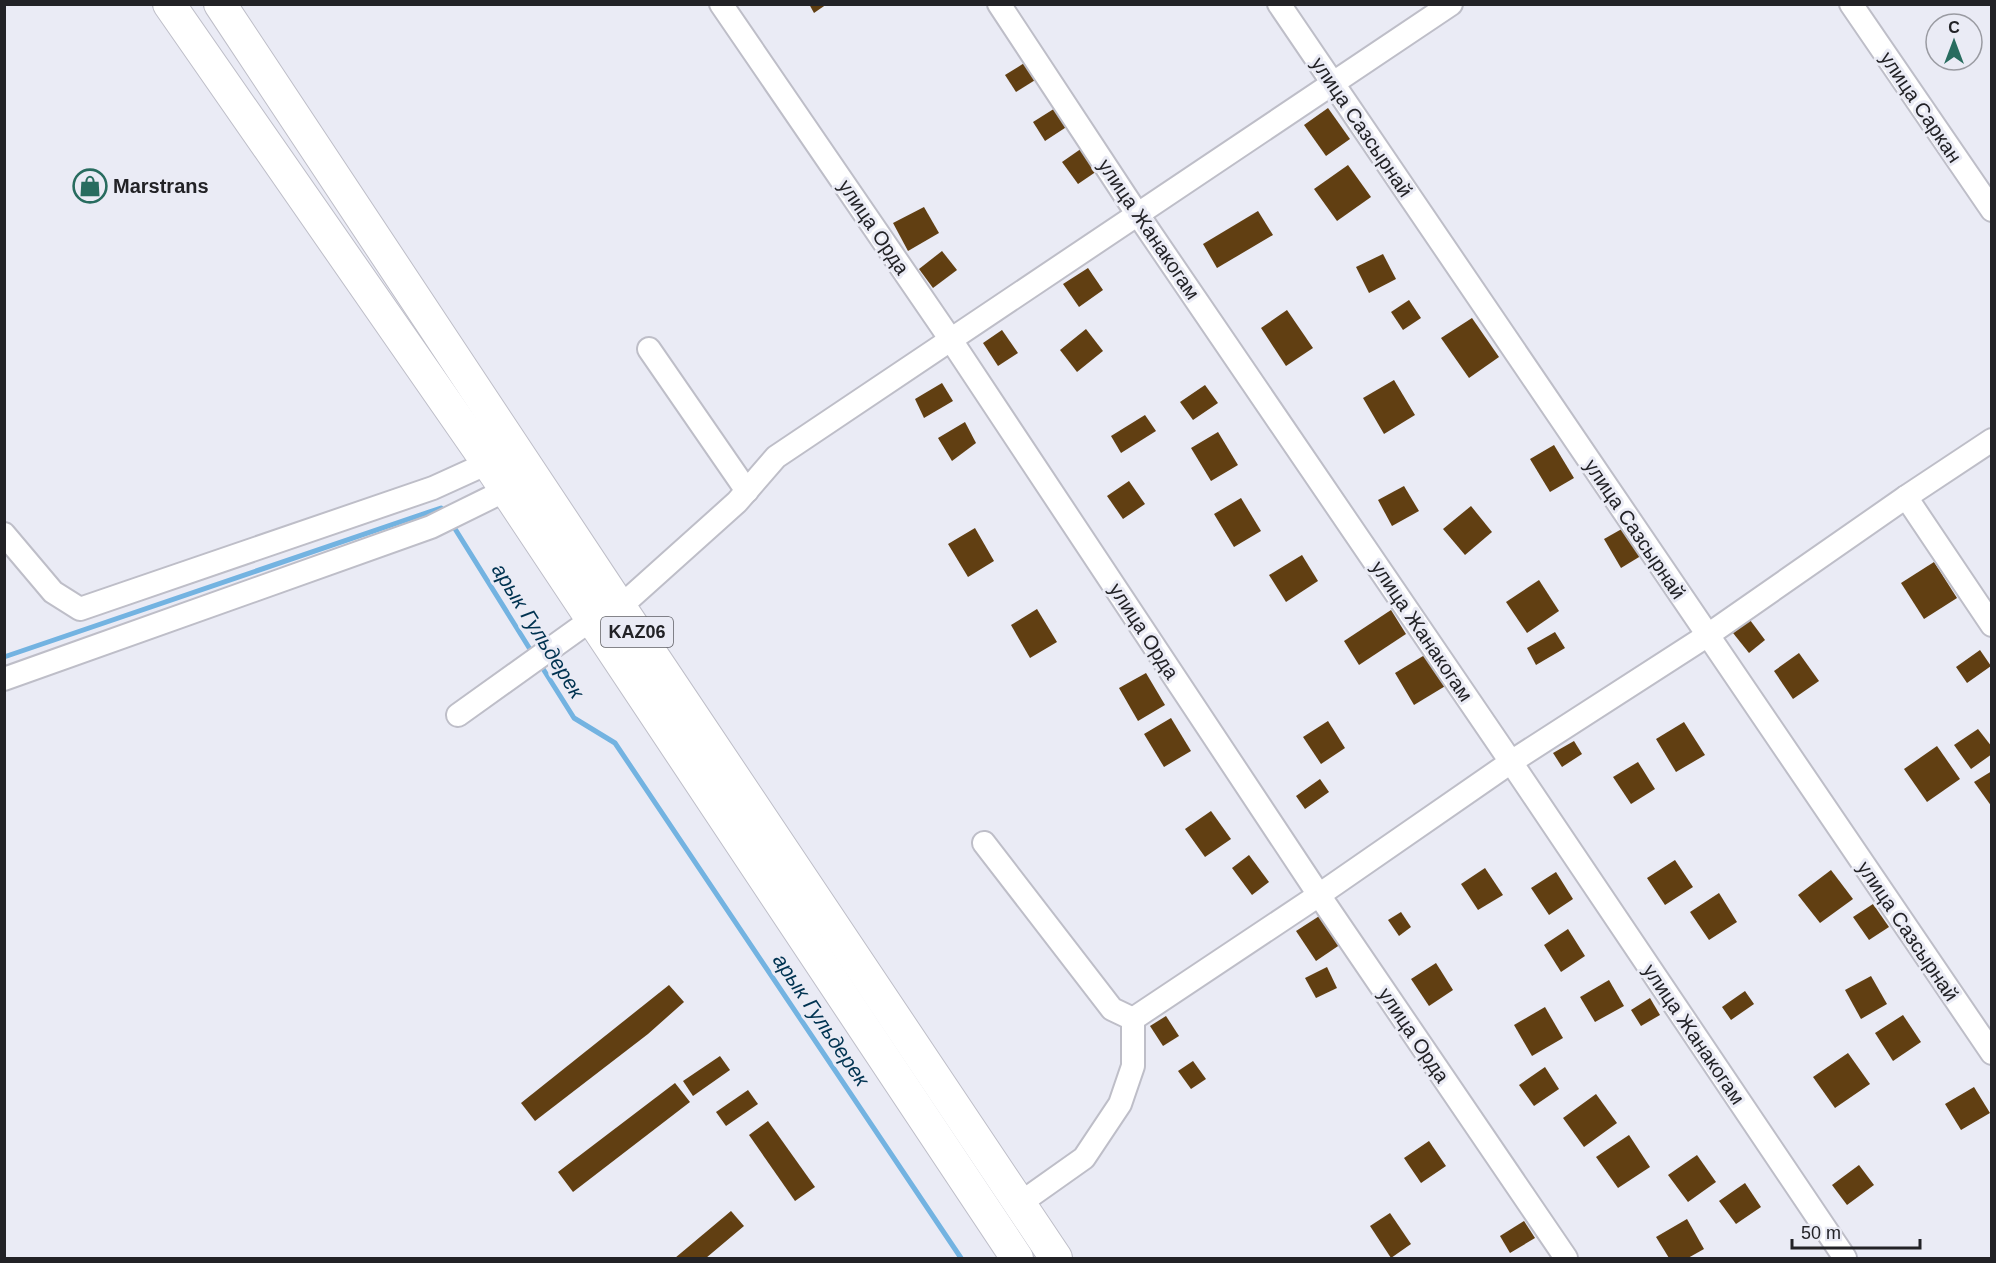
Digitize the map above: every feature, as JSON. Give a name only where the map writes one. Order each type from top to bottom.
[{"type":"highway","name":"KАZ06","points":[[220,4],[1014,1254]]},
{"type":"highway","name":"KАZ06","points":[[172,10],[506,490],[606,613],[1056,1258]]},
{"type":"highway","points":[[1014,1254],[1038,1232]]},
{"type":"street","name":"улица Орда","points":[[721,4],[951,340],[1318,895],[1566,1258]]},
{"type":"street","name":"улица Жанакогам","points":[[999,4],[1138,214],[1845,1258]]},
{"type":"street","name":"улица Сазсырнай","points":[[1279,4],[1992,1053]]},
{"type":"street","points":[[458,715],[606,613],[737,502],[776,457],[1451,4]]},
{"type":"street","name":"улица Саркан","points":[[1851,4],[1992,210]]},
{"type":"street","points":[[649,349],[747,490]]},
{"type":"street","points":[[1133,1019],[1511,762],[1708,635],[1992,440]]},
{"type":"street","points":[[4,534],[53,592],[80,609],[433,488],[488,463]]},
{"type":"street","points":[[4,679],[431,527],[506,490]]},
{"type":"street","points":[[1906,497],[1992,625]]},
{"type":"street","points":[[984,843],[1112,1009],[1133,1019]]},
{"type":"street","points":[[1019,1204],[1084,1158],[1120,1104],[1133,1066],[1133,1019]]},
{"type":"building","points":[[809,4],[827,4],[814,13]]},
{"type":"building","points":[[1029,60],[1040,77],[1016,92],[1005,75]]},
{"type":"building","points":[[1060,105],[1071,124],[1045,141],[1033,122]]},
{"type":"building","points":[[1328,108],[1350,139],[1326,156],[1304,125]]},
{"type":"building","points":[[1085,146],[1100,169],[1078,184],[1062,162]]},
{"type":"building","points":[[1348,165],[1371,197],[1337,221],[1314,189]]},
{"type":"building","points":[[924,207],[939,233],[908,251],[893,223]]},
{"type":"building","points":[[1258,211],[1273,235],[1217,268],[1203,244]]},
{"type":"building","points":[[942,251],[957,270],[933,288],[919,269]]},
{"type":"building","points":[[1383,254],[1396,279],[1369,293],[1356,267]]},
{"type":"building","points":[[1088,268],[1103,290],[1079,307],[1063,284]]},
{"type":"building","points":[[1409,300],[1421,318],[1403,330],[1391,312]]},
{"type":"building","points":[[1287,310],[1313,348],[1286,366],[1261,328]]},
{"type":"building","points":[[1472,318],[1499,357],[1469,378],[1441,338]]},
{"type":"building","points":[[1086,329],[1103,351],[1077,372],[1060,350]]},
{"type":"building","points":[[1002,330],[1018,353],[998,366],[983,343]]},
{"type":"building","points":[[1394,380],[1415,415],[1384,434],[1363,398]]},
{"type":"building","points":[[942,383],[953,401],[924,418],[915,399]]},
{"type":"building","points":[[1205,385],[1218,403],[1193,420],[1180,402]]},
{"type":"building","points":[[1145,415],[1156,431],[1121,453],[1111,436]]},
{"type":"building","points":[[965,422],[976,443],[952,461],[938,438]]},
{"type":"building","points":[[1218,432],[1238,465],[1211,481],[1191,448]]},
{"type":"building","points":[[1554,445],[1574,478],[1550,492],[1530,459]]},
{"type":"building","points":[[1129,481],[1145,504],[1123,519],[1107,496]]},
{"type":"building","points":[[1404,486],[1419,511],[1392,526],[1378,500]]},
{"type":"building","points":[[1241,498],[1261,531],[1234,547],[1214,514]]},
{"type":"building","points":[[1471,506],[1492,532],[1465,555],[1443,529]]},
{"type":"building","points":[[1627,526],[1644,554],[1621,568],[1604,539]]},
{"type":"building","points":[[975,528],[994,561],[968,577],[948,544]]},
{"type":"building","points":[[1302,555],[1318,581],[1286,602],[1269,575]]},
{"type":"building","points":[[1934,562],[1957,598],[1924,619],[1901,583]]},
{"type":"building","points":[[1539,580],[1559,611],[1527,633],[1506,602]]},
{"type":"building","points":[[1037,609],[1057,642],[1030,658],[1011,625]]},
{"type":"building","points":[[1391,610],[1406,634],[1359,665],[1344,641]]},
{"type":"building","points":[[1750,620],[1765,640],[1749,653],[1733,633]]},
{"type":"building","points":[[1555,632],[1565,648],[1536,665],[1527,648]]},
{"type":"building","points":[[1980,650],[1991,666],[1967,683],[1956,667]]},
{"type":"building","points":[[1428,653],[1447,685],[1414,705],[1395,673]]},
{"type":"building","points":[[1799,653],[1819,681],[1793,699],[1774,671]]},
{"type":"building","points":[[1146,673],[1165,705],[1138,721],[1119,688]]},
{"type":"building","points":[[1171,718],[1191,751],[1164,767],[1144,734]]},
{"type":"building","points":[[1328,721],[1345,748],[1321,764],[1303,737]]},
{"type":"building","points":[[1684,722],[1705,755],[1676,772],[1656,739]]},
{"type":"building","points":[[1978,729],[1992,747],[1992,754],[1971,769],[1954,745]]},
{"type":"building","points":[[1574,741],[1582,754],[1562,767],[1553,753]]},
{"type":"building","points":[[1937,746],[1960,779],[1927,802],[1904,769]]},
{"type":"building","points":[[1638,762],[1655,789],[1631,804],[1613,777]]},
{"type":"building","points":[[1992,771],[1992,807],[1974,782]]},
{"type":"building","points":[[1320,779],[1329,792],[1305,809],[1296,796]]},
{"type":"building","points":[[1211,811],[1231,839],[1205,857],[1185,829]]},
{"type":"building","points":[[1249,855],[1269,882],[1252,895],[1232,868]]},
{"type":"building","points":[[1675,860],[1693,887],[1665,905],[1647,878]]},
{"type":"building","points":[[1485,868],[1503,895],[1478,910],[1461,884]]},
{"type":"building","points":[[1831,870],[1853,899],[1820,923],[1798,895]]},
{"type":"building","points":[[1556,872],[1573,899],[1549,915],[1531,888]]},
{"type":"building","points":[[1719,893],[1737,922],[1709,940],[1690,912]]},
{"type":"building","points":[[1873,904],[1889,927],[1869,940],[1853,917]]},
{"type":"building","points":[[1401,912],[1411,927],[1399,936],[1388,920]]},
{"type":"building","points":[[1324,913],[1344,942],[1316,961],[1296,931]]},
{"type":"building","points":[[1568,929],[1585,956],[1561,972],[1544,945]]},
{"type":"building","points":[[1436,963],[1453,990],[1429,1006],[1411,979]]},
{"type":"building","points":[[1327,967],[1337,988],[1316,998],[1305,978]]},
{"type":"building","points":[[1871,976],[1887,1004],[1861,1019],[1845,990]]},
{"type":"building","points":[[1609,980],[1624,1006],[1595,1022],[1580,997]]},
{"type":"building","points":[[669,985],[684,1002],[648,1034],[535,1121],[521,1103]]},
{"type":"building","points":[[1745,991],[1754,1004],[1731,1020],[1722,1007]]},
{"type":"building","points":[[1650,998],[1660,1015],[1641,1026],[1631,1010]]},
{"type":"building","points":[[1545,1007],[1563,1038],[1532,1056],[1514,1025]]},
{"type":"building","points":[[1903,1015],[1921,1042],[1893,1061],[1875,1033]]},
{"type":"building","points":[[1166,1016],[1179,1036],[1163,1046],[1150,1026]]},
{"type":"building","points":[[1848,1053],[1870,1084],[1835,1108],[1813,1077]]},
{"type":"building","points":[[720,1056],[730,1070],[693,1096],[683,1081]]},
{"type":"building","points":[[1193,1061],[1206,1079],[1191,1089],[1178,1071]]},
{"type":"building","points":[[1545,1067],[1559,1089],[1534,1106],[1519,1085]]},
{"type":"building","points":[[675,1083],[690,1102],[573,1192],[558,1172]]},
{"type":"building","points":[[1974,1087],[1990,1113],[1961,1130],[1945,1104]]},
{"type":"building","points":[[748,1090],[758,1104],[726,1126],[716,1112]]},
{"type":"building","points":[[1596,1094],[1617,1123],[1584,1147],[1563,1118]]},
{"type":"building","points":[[768,1121],[815,1187],[795,1201],[749,1135]]},
{"type":"building","points":[[1629,1135],[1650,1167],[1618,1188],[1596,1157]]},
{"type":"building","points":[[1429,1141],[1446,1166],[1421,1183],[1404,1158]]},
{"type":"building","points":[[1697,1155],[1716,1182],[1688,1202],[1668,1175]]},
{"type":"building","points":[[1859,1165],[1874,1185],[1847,1205],[1832,1185]]},
{"type":"building","points":[[1745,1183],[1761,1207],[1736,1224],[1719,1201]]},
{"type":"building","points":[[731,1211],[744,1226],[706,1258],[675,1258]]},
{"type":"building","points":[[1390,1213],[1411,1244],[1391,1258],[1370,1226]]},
{"type":"building","points":[[1687,1219],[1704,1249],[1688,1258],[1669,1258],[1656,1237]]},
{"type":"building","points":[[1524,1221],[1535,1238],[1510,1253],[1500,1236]]},
{"type":"waterway","name":"арык Гульдерек","points":[[4,657],[441,508],[445,514]]},
{"type":"waterway","name":"арык Гульдерек","points":[[452,524],[533,654]]},
{"type":"waterway","name":"арык Гульдерек","points":[[540,664],[574,718],[615,743],[961,1258]]},
{"type":"place","name":"Marstrans","points":[[90,186]]}]
